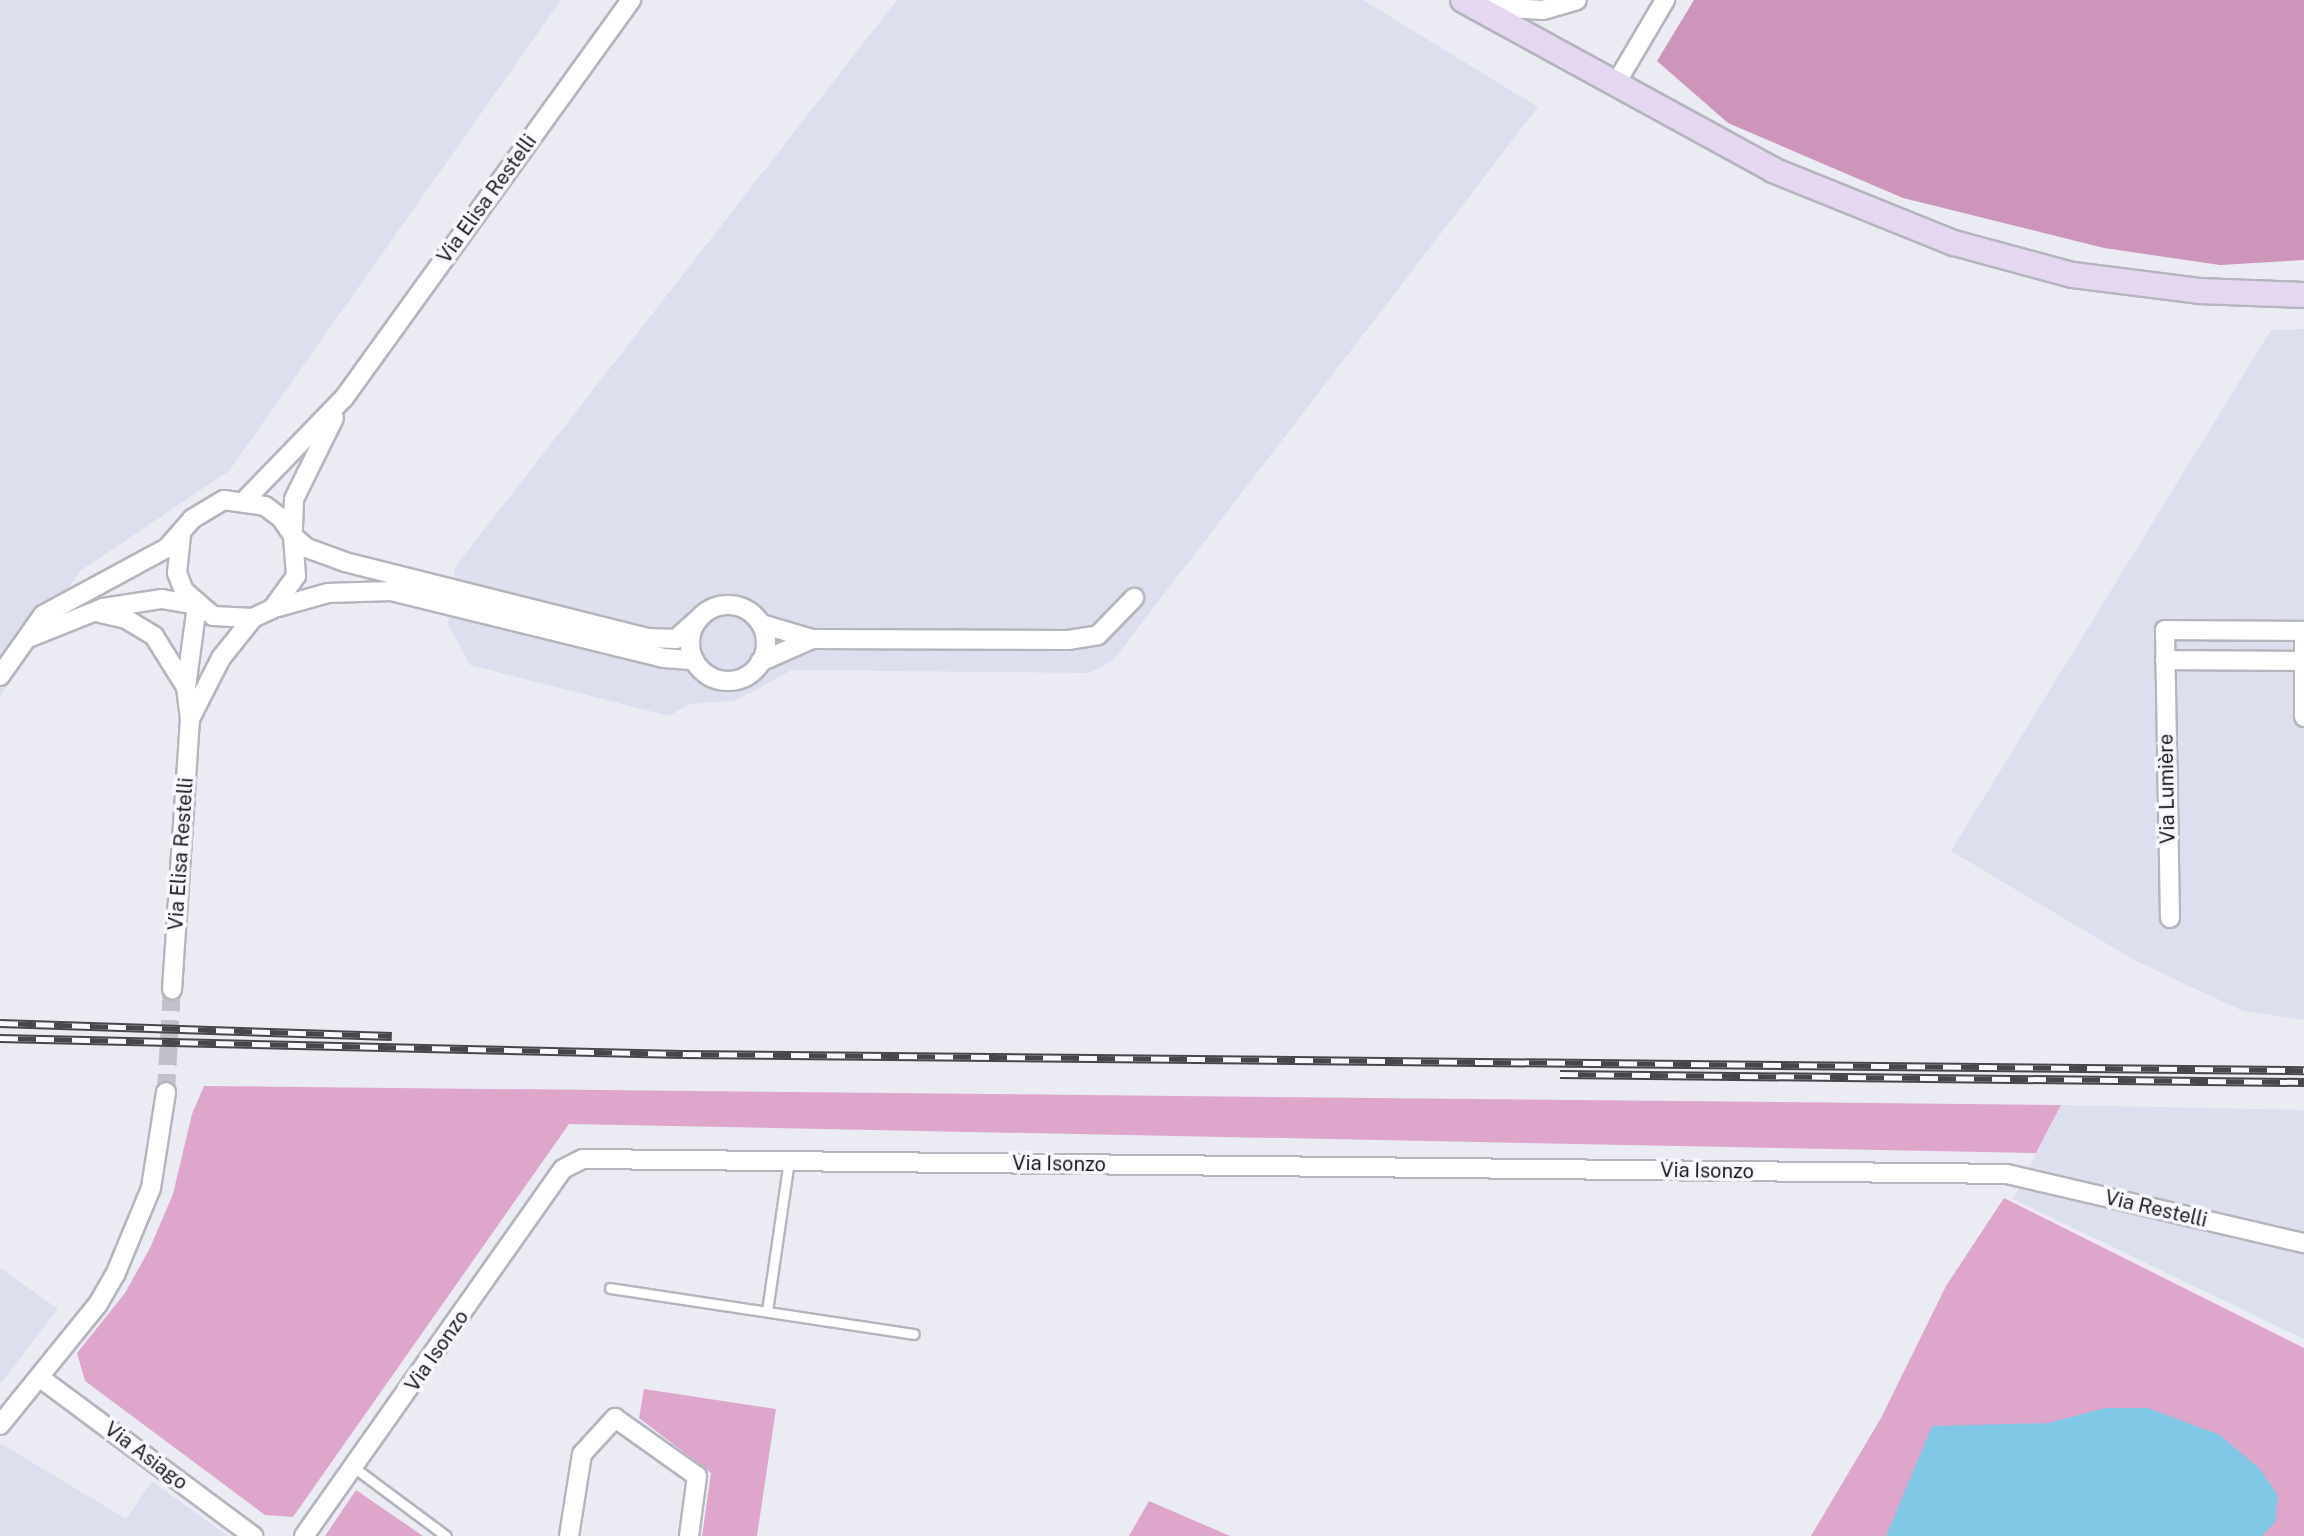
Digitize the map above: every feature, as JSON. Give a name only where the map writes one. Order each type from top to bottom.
[{"type":"street","name":"Via Elisa Restelli","points":[[245,500],[344,398],[631,0]]},
{"type":"street","points":[[1468,3],[1543,10],[1577,0]]},
{"type":"street","points":[[1615,85],[1665,0]]},
{"type":"street","points":[[1468,3],[1773,170],[1954,243],[2073,275],[2199,291],[2304,295]]},
{"type":"street","name":"Via Elisa Restelli","points":[[293,536],[294,499],[344,398]]},
{"type":"street","points":[[0,676],[33,626],[62,602],[149,559],[181,535],[206,507],[245,500],[265,506],[307,548],[345,562],[648,638],[676,639],[717,606],[729,604],[753,614],[761,624],[765,637],[760,662]]},
{"type":"street","points":[[181,535],[177,573],[197,605],[186,687],[190,719]]},
{"type":"street","points":[[272,609],[296,576],[293,536]]},
{"type":"street","points":[[21,647],[49,627],[87,613],[162,599],[197,605],[233,620],[253,618],[272,609],[328,593],[391,591],[663,658],[694,660],[722,680],[744,677],[760,662],[812,639]]},
{"type":"street","points":[[761,624],[812,639],[1068,640],[1098,635],[1134,598]]},
{"type":"street","points":[[87,613],[110,614],[141,626],[166,650],[186,687]]},
{"type":"street","points":[[190,719],[221,658],[253,618]]},
{"type":"street","points":[[694,660],[689,640],[697,620]]},
{"type":"street","name":"Via Lumière","points":[[2170,918],[2165,630],[2304,631]]},
{"type":"street","points":[[2304,631],[2304,717]]},
{"type":"street","points":[[2165,660],[2304,661]]},
{"type":"street","name":"Via Elisa Restelli","points":[[172,989],[190,719]]},
{"type":"street","points":[[1,1420],[98,1304],[139,1223],[159,1153],[166,1092]]},
{"type":"street","name":"Via Isonzo","points":[[304,1536],[356,1469],[563,1169],[583,1159],[2007,1174]]},
{"type":"street","name":"Via Restelli","points":[[2007,1174],[2304,1243]]},
{"type":"street","name":"Via Asiago","points":[[39,1377],[253,1536]]},
{"type":"street","points":[[569,1536],[582,1454],[615,1418],[697,1476],[689,1536]]},
{"type":"lane","points":[[767,1311],[789,1161]]},
{"type":"lane","points":[[610,1288],[914,1334]]},
{"type":"lane","points":[[356,1469],[446,1536]]},
{"type":"shaded area","points":[[0,0],[561,0],[229,471],[80,571],[0,697]]},
{"type":"shaded area","points":[[897,0],[1363,0],[1538,107],[1114,659],[1102,667],[1088,673],[792,670],[735,701],[689,704],[669,716],[470,665],[448,624],[455,567]]},
{"type":"shaded area","points":[[1694,0],[2304,0],[2304,260],[2220,265],[2104,248],[1903,198],[1728,123],[1657,61]]},
{"type":"shaded area","points":[[2304,329],[2304,1020],[2243,1011],[2134,960],[1951,851],[2271,330]]},
{"type":"shaded area","points":[[204,1086],[2061,1105],[2036,1153],[569,1124],[293,1517],[265,1515],[85,1381],[77,1353],[125,1293],[150,1248],[173,1194],[192,1114]]},
{"type":"shaded area","points":[[2061,1105],[2304,1110],[2304,1339],[2013,1199]]},
{"type":"shaded area","points":[[2004,1198],[2304,1348],[2304,1536],[1811,1536],[1881,1418],[1946,1286]]},
{"type":"shaded area","points":[[0,1268],[58,1309],[0,1384]]},
{"type":"shaded area","points":[[644,1389],[776,1409],[757,1536],[702,1536],[711,1473],[639,1418]]},
{"type":"shaded area","points":[[0,1443],[126,1519],[152,1481],[228,1536],[0,1536]]},
{"type":"shaded area","points":[[356,1490],[423,1536],[325,1536]]},
{"type":"shaded area","points":[[1149,1501],[1230,1536],[1129,1536]]},
{"type":"water","points":[[2105,1408],[2148,1408],[2220,1435],[2260,1469],[2278,1496],[2275,1522],[2262,1536],[1886,1536],[1932,1426],[2048,1423]]},
{"type":"tunnel","points":[[166,1092],[172,989]]},
{"type":"railway","points":[[0,1023],[392,1036]]},
{"type":"railway","points":[[0,1038],[683,1054],[2304,1070]]},
{"type":"railway","points":[[1560,1074],[2304,1082]]}]
